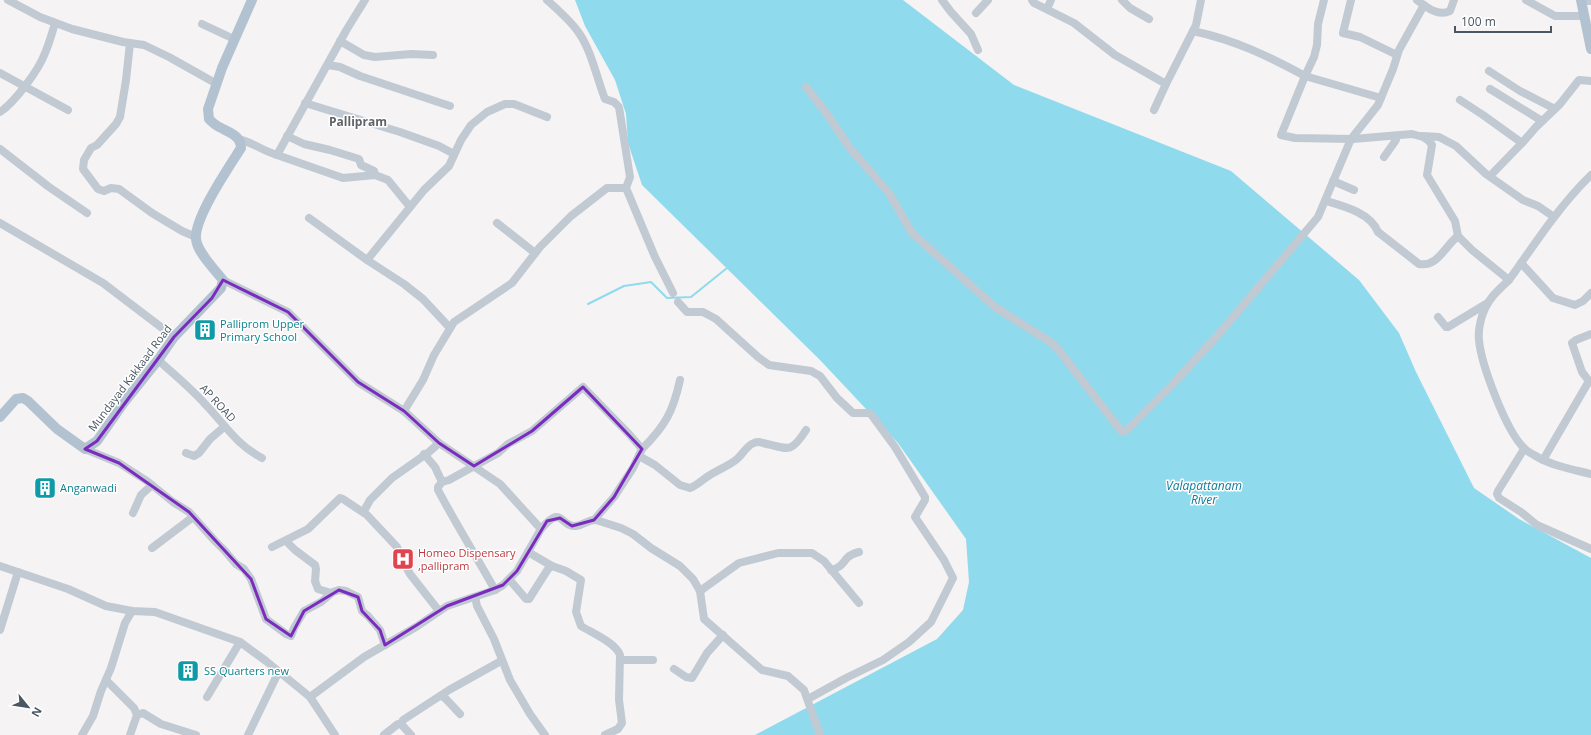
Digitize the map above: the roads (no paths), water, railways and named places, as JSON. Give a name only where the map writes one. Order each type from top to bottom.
[{"type":"main road","points":[[223,280],[202,254],[196,238],[198,225],[212,196],[241,148],[241,142],[216,125],[209,118],[208,109],[216,84],[234,39],[252,0]]},
{"type":"main road","points":[[1581,0],[1591,49]]},
{"type":"main road","name":"Mundayad Kakkaad Road","points":[[85,449],[97,441],[125,401],[158,360],[174,337],[221,288],[223,280]]},
{"type":"main road","points":[[0,417],[16,399],[23,398],[28,401],[57,430],[85,449]]},
{"type":"street","points":[[8,0],[55,24],[130,43],[144,45],[169,57],[216,84]]},
{"type":"street","points":[[277,155],[340,41],[365,0]]},
{"type":"street","points":[[547,0],[580,34],[605,99],[614,102],[619,107],[630,177],[626,188],[655,257],[673,294]]},
{"type":"street","points":[[942,0],[971,34],[978,50]]},
{"type":"street","points":[[976,13],[988,0]]},
{"type":"street","points":[[1032,0],[1034,3],[1074,23],[1115,55],[1166,84]]},
{"type":"street","points":[[1047,9],[1051,0]]},
{"type":"street","points":[[1122,0],[1130,8],[1149,19]]},
{"type":"street","points":[[1154,110],[1196,25],[1201,0]]},
{"type":"street","points":[[1324,0],[1318,24],[1317,45],[1314,57],[1281,135],[1295,138],[1351,139],[1412,134],[1429,141],[1432,145],[1427,175],[1455,221],[1458,236],[1472,250],[1509,280]]},
{"type":"street","points":[[1350,0],[1343,33],[1360,37],[1397,55]]},
{"type":"street","points":[[1417,0],[1424,6],[1438,12],[1446,13],[1450,11],[1454,0]]},
{"type":"street","points":[[1526,0],[1555,16],[1584,16]]},
{"type":"street","points":[[1581,0],[1591,1]]},
{"type":"street","points":[[806,87],[827,114],[849,147],[889,193],[912,233],[995,307],[1049,341],[1057,348],[1122,432],[1127,430],[1172,385],[1218,336],[1318,217],[1351,139],[1378,105],[1397,55],[1424,6]]},
{"type":"street","points":[[0,112],[8,107],[32,76],[45,54],[55,24]]},
{"type":"street","points":[[202,24],[234,39]]},
{"type":"street","points":[[1193,31],[1232,41],[1264,54],[1305,76],[1381,98]]},
{"type":"street","points":[[340,41],[364,55],[375,57],[411,54],[433,55]]},
{"type":"street","points":[[130,43],[120,117],[116,124],[97,145],[91,148],[84,160],[82,169],[98,188],[104,191],[111,188],[119,189],[152,213],[196,238]]},
{"type":"street","points":[[328,65],[340,67],[360,76],[450,106]]},
{"type":"street","points":[[1490,71],[1511,86],[1555,109]]},
{"type":"street","points":[[0,73],[68,110]]},
{"type":"street","points":[[1490,176],[1567,97],[1579,80],[1591,81]]},
{"type":"street","points":[[1490,89],[1542,121]]},
{"type":"street","points":[[1460,100],[1483,114],[1522,143]]},
{"type":"street","points":[[305,103],[400,132],[439,146],[454,154]]},
{"type":"street","points":[[368,260],[424,190],[448,166],[471,125],[487,112],[505,104],[514,104],[547,117]]},
{"type":"street","points":[[287,136],[304,144],[359,159],[361,165],[374,171],[374,175]]},
{"type":"street","points":[[1384,157],[1395,143],[1396,140],[1393,136]]},
{"type":"street","points":[[1419,136],[1445,139],[1465,153],[1490,176],[1523,200],[1538,206],[1554,217]]},
{"type":"street","points":[[238,139],[247,141],[264,151],[343,178],[374,175],[388,180],[410,207]]},
{"type":"street","points":[[0,149],[87,213]]},
{"type":"street","points":[[1591,175],[1574,192],[1554,217],[1509,280],[1491,297],[1486,304],[1481,317],[1479,330],[1482,356],[1499,403],[1511,431],[1524,449],[1556,466],[1591,474]]},
{"type":"street","points":[[1333,181],[1354,190]]},
{"type":"street","points":[[404,411],[423,380],[434,355],[454,322],[512,283],[535,253],[571,216],[607,188],[626,188]]},
{"type":"street","points":[[1326,201],[1357,212],[1375,225],[1378,232],[1419,264],[1427,265],[1434,261],[1458,236]]},
{"type":"street","points":[[309,218],[404,284],[423,299],[450,328]]},
{"type":"street","points":[[0,223],[103,283],[174,337]]},
{"type":"street","points":[[497,223],[535,253]]},
{"type":"street","points":[[1521,263],[1553,298],[1575,305],[1583,301],[1591,293]]},
{"type":"street","points":[[223,280],[288,312],[358,382],[404,411],[439,443],[500,484],[541,529]]},
{"type":"street","points":[[678,302],[687,312],[703,312],[716,319],[769,365],[811,371],[820,376],[838,398],[853,413],[870,413],[895,447],[925,497],[925,500],[915,517],[944,560],[953,578],[931,622],[909,642],[883,660],[808,699]]},
{"type":"street","points":[[1438,317],[1446,327],[1448,327],[1486,304]]},
{"type":"street","points":[[1543,460],[1590,382],[1582,372],[1572,344],[1576,340],[1591,334]]},
{"type":"street","name":"AP ROAD","points":[[158,360],[205,404],[242,446],[262,458]]},
{"type":"street","points":[[310,697],[364,657],[416,627],[447,606],[494,590],[503,585],[517,571],[547,521],[554,517],[560,518],[572,526],[577,526],[594,520],[614,497],[633,468],[640,453],[657,434],[668,418],[675,402],[680,380]]},
{"type":"street","points":[[494,590],[469,548],[459,526],[438,490],[438,486],[442,482],[449,480],[498,453],[508,444],[532,431],[583,387],[629,434],[640,453],[680,484],[690,488],[696,486],[710,475],[727,467],[738,459],[751,444],[756,442],[778,448],[788,448],[798,444],[806,430]]},
{"type":"street","points":[[186,453],[194,456],[199,453],[210,439],[224,427]]},
{"type":"street","points":[[364,511],[370,500],[392,478],[439,443]]},
{"type":"street","points":[[85,449],[120,463],[189,512],[236,564],[244,569],[251,579],[266,619],[286,634],[291,636],[304,611],[321,602],[331,593],[339,590],[346,591],[358,597],[362,611],[380,630],[385,645]]},
{"type":"street","points":[[1524,449],[1497,494],[1499,498],[1521,512],[1537,525],[1572,542],[1591,548]]},
{"type":"street","points":[[424,454],[435,467],[442,482]]},
{"type":"street","points":[[133,514],[142,495],[152,485]]},
{"type":"street","points":[[272,547],[308,529],[340,498],[364,511],[397,548],[410,574],[439,611]]},
{"type":"street","points":[[152,548],[193,517]]},
{"type":"street","points":[[594,520],[608,523],[633,534],[651,548],[680,566],[692,578],[700,591],[704,619],[762,670],[788,676],[804,690],[820,735]]},
{"type":"street","points":[[286,541],[315,565],[315,581],[318,589],[331,593]]},
{"type":"street","points":[[528,552],[581,580],[576,612],[581,626],[614,646],[619,651],[619,700],[622,723],[618,729],[605,735]]},
{"type":"street","points":[[831,570],[837,569],[848,557],[859,552]]},
{"type":"street","points":[[700,591],[740,563],[778,553],[812,553],[824,561],[859,603]]},
{"type":"street","points":[[0,566],[68,589],[106,606],[132,611],[155,612],[240,642],[279,671],[310,697],[335,735]]},
{"type":"street","points":[[509,579],[526,599],[529,599],[548,569],[552,566]]},
{"type":"street","points":[[0,630],[18,572]]},
{"type":"street","points":[[475,597],[477,606],[494,639],[501,661],[510,680],[519,697],[545,735]]},
{"type":"street","points":[[82,735],[93,716],[111,668],[125,623],[132,611]]},
{"type":"street","points":[[674,669],[686,677],[692,678],[707,653],[723,635]]},
{"type":"street","points":[[207,697],[240,642]]},
{"type":"street","points":[[620,660],[653,660]]},
{"type":"street","points":[[384,735],[398,724],[401,724],[403,720],[468,678],[501,661]]},
{"type":"street","points":[[248,735],[279,671]]},
{"type":"street","points":[[106,680],[134,708],[137,715],[130,735]]},
{"type":"street","points":[[441,696],[445,698],[460,714]]},
{"type":"street","points":[[137,715],[144,713],[161,724],[196,735]]},
{"type":"street","points":[[401,724],[411,735]]},
{"type":"water","name":"Valapattanam River","points":[[575,0],[903,0],[1014,85],[1231,171],[1359,280],[1399,333],[1416,372],[1474,488],[1519,519],[1591,558],[1591,735],[755,735],[937,639],[963,610],[969,582],[966,539],[898,443],[820,360],[642,185],[628,143],[626,114],[615,80],[585,26]]},
{"type":"waterway","points":[[588,304],[624,286],[651,282],[667,298],[691,297],[727,268]]},
{"type":"place","name":"Palliprom Upper Primary School","points":[[205,330]]},
{"type":"place","name":"Anganwadi","points":[[45,488]]},
{"type":"place","name":"Homeo Dispensary ,pallipram","points":[[403,559]]},
{"type":"place","name":"SS Quarters new","points":[[188,671]]},
{"type":"district","name":"Pallipram","points":[[358,122]]}]
